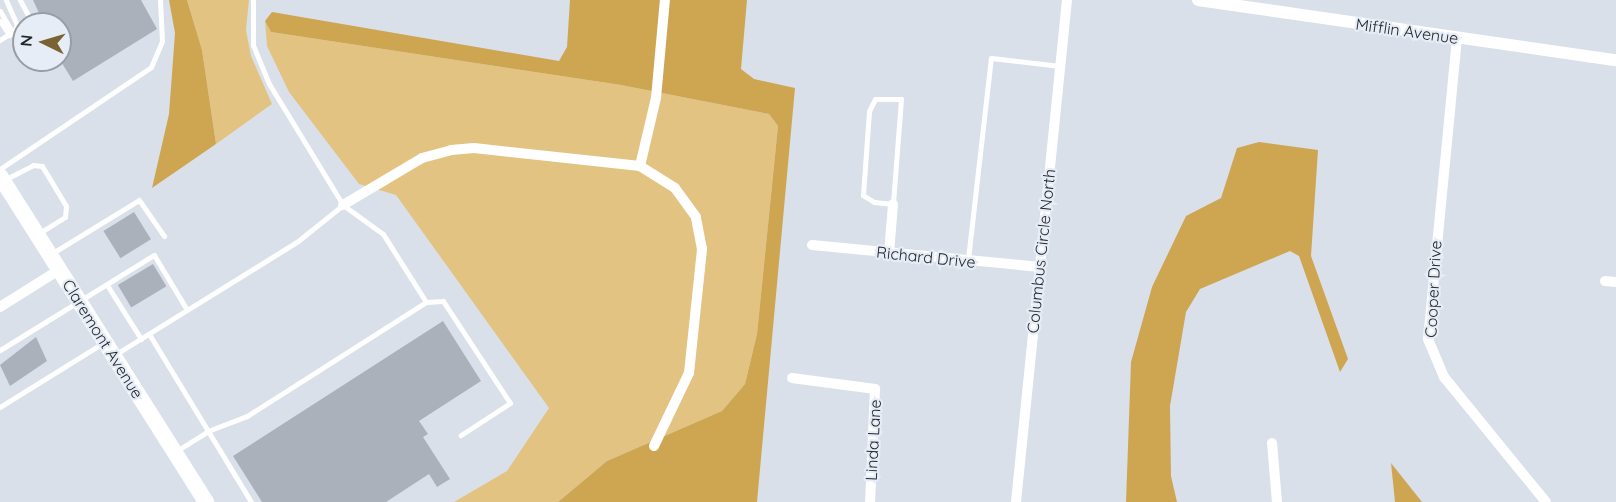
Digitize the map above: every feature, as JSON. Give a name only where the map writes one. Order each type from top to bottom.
[{"type":"main road","name":"Claremont Avenue","points":[[1,175],[206,502]]},
{"type":"street","points":[[640,166],[656,98],[665,0]]},
{"type":"street","name":"Columbus Circle North","points":[[1016,502],[1067,0]]},
{"type":"street","name":"Mifflin Avenue","points":[[1198,0],[1616,60]]},
{"type":"street","name":"Cooper Drive","points":[[1457,38],[1428,339],[1444,377],[1546,502]]},
{"type":"street","points":[[343,205],[422,158],[452,150],[474,148],[640,166],[675,188],[696,217],[702,249],[689,372],[654,446]]},
{"type":"street","points":[[889,253],[893,204]]},
{"type":"street","name":"Richard Drive","points":[[812,245],[1040,267]]},
{"type":"street","points":[[0,307],[59,270]]},
{"type":"street","name":"Linda Lane","points":[[792,378],[875,390],[870,502]]},
{"type":"street","points":[[1272,443],[1277,502]]},
{"type":"lane","points":[[6,0],[16,18],[6,36]]},
{"type":"lane","points":[[1,175],[152,67],[162,41],[160,0]]},
{"type":"lane","points":[[253,0],[253,45],[259,64],[343,205],[383,234],[426,302]]},
{"type":"lane","points":[[0,11],[6,36]]},
{"type":"lane","points":[[0,21],[6,36]]},
{"type":"lane","points":[[0,30],[6,36]]},
{"type":"lane","points":[[968,261],[991,58],[1060,66]]},
{"type":"lane","points":[[875,99],[901,99],[893,204],[874,202],[863,195],[868,111],[875,99]]},
{"type":"lane","points":[[1,175],[33,165],[42,166],[66,206],[65,217],[37,235]]},
{"type":"lane","points":[[50,255],[139,200],[164,236]]},
{"type":"lane","points":[[0,407],[109,349],[141,339],[298,241],[343,205]]},
{"type":"lane","points":[[0,350],[154,255],[187,310]]},
{"type":"lane","points":[[107,285],[141,339]]},
{"type":"lane","points":[[174,453],[208,431],[247,416],[426,302],[443,301],[510,403],[461,435]]},
{"type":"lane","points":[[149,334],[251,502]]},
{"type":"shaded area","points":[[169,0],[187,0],[202,50],[216,144],[152,188],[169,114],[175,33]]},
{"type":"shaded area","points":[[187,0],[249,0],[246,30],[251,56],[272,104],[216,144],[202,50]]},
{"type":"shaded area","points":[[570,0],[747,0],[741,69],[754,79],[795,88],[757,502],[558,502],[607,461],[722,411],[745,384],[757,334],[778,126],[769,114],[621,85],[271,32],[265,21],[272,12],[559,61],[567,47]]},
{"type":"shaded area","points":[[265,21],[271,32],[621,85],[769,114],[778,126],[757,334],[745,384],[722,411],[607,461],[558,502],[454,502],[507,471],[549,408],[396,195],[359,184],[289,92],[267,46]]},
{"type":"shaded area","points":[[1259,142],[1318,150],[1311,256],[1348,359],[1340,372],[1299,256],[1290,251],[1200,289],[1186,312],[1170,406],[1171,476],[1177,502],[1126,502],[1131,362],[1152,287],[1186,216],[1221,198],[1237,148]]},
{"type":"shaded area","points":[[1391,463],[1422,502],[1395,502]]},
{"type":"building","points":[[33,0],[141,0],[157,29],[73,81],[67,72],[72,72],[72,12],[38,12]]},
{"type":"building","points":[[134,212],[151,239],[120,258],[103,231]]},
{"type":"building","points":[[153,264],[166,286],[131,307],[118,285]]},
{"type":"building","points":[[443,321],[481,381],[419,421],[428,434],[423,437],[450,479],[437,487],[429,474],[386,502],[262,502],[233,456]]},
{"type":"building","points":[[36,337],[47,361],[10,386],[0,365]]}]
